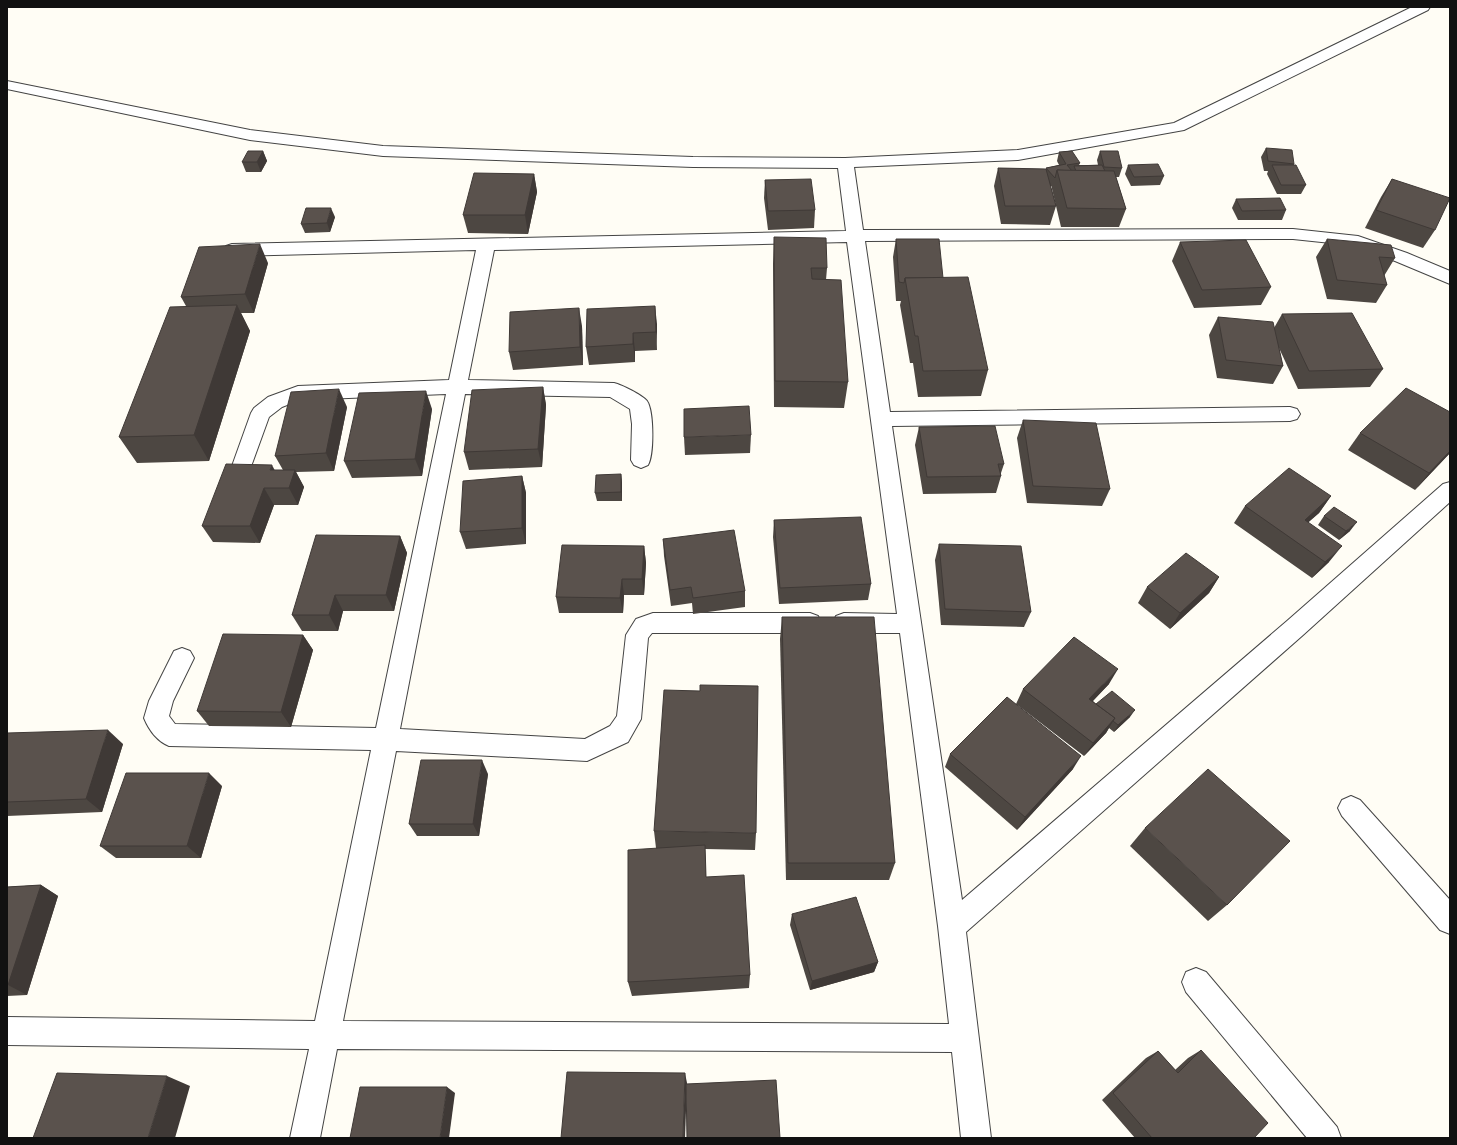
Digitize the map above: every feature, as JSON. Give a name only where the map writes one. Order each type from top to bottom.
[{"type":"street","points":[[7,85],[250,135],[382,151],[693,162],[845,163],[1018,155],[1178,127],[1423,7]]},
{"type":"street","points":[[845,163],[952,926],[976,1138]]},
{"type":"street","points":[[215,250],[855,236],[1293,234],[1352,240],[1401,257],[1450,278]]},
{"type":"street","points":[[305,1138],[486,244]]},
{"type":"street","points":[[242,466],[261,413],[275,402],[292,395],[298,393],[457,387],[614,390],[639,405],[642,424],[641,460]]},
{"type":"street","points":[[880,418],[1290,414]]},
{"type":"street","points":[[952,926],[1450,490]]},
{"type":"street","points":[[182,658],[160,701],[156,718],[169,735],[385,739],[587,750],[620,734],[630,718],[637,635],[644,626],[653,623],[909,624]]},
{"type":"street","points":[[1351,808],[1450,920]]},
{"type":"street","points":[[1196,982],[1326,1138]]},
{"type":"street","points":[[7,1031],[326,1035],[964,1038]]},
{"type":"building","points":[[1266,148],[1292,150],[1294,164],[1268,161]]},
{"type":"building","points":[[248,151],[263,151],[257,162],[242,162]]},
{"type":"building","points":[[1072,151],[1080,163],[1067,165],[1072,171],[1057,170],[1055,178],[1046,168],[1066,164],[1059,152]]},
{"type":"building","points":[[1100,151],[1118,151],[1122,168],[1104,167]]},
{"type":"building","points":[[1158,164],[1164,176],[1134,177],[1128,165]]},
{"type":"building","points":[[1102,165],[1105,171],[1076,171],[1074,166]]},
{"type":"building","points":[[1272,165],[1296,165],[1306,185],[1281,185]]},
{"type":"building","points":[[998,168],[1046,169],[1056,206],[1005,206]]},
{"type":"building","points":[[1057,170],[1114,171],[1126,209],[1067,208]]},
{"type":"building","points":[[474,173],[534,174],[525,215],[463,215]]},
{"type":"building","points":[[811,179],[815,210],[768,211],[765,180]]},
{"type":"building","points":[[1392,179],[1450,198],[1435,230],[1376,210]]},
{"type":"building","points":[[1280,198],[1286,210],[1242,211],[1236,199]]},
{"type":"building","points":[[306,208],[331,208],[327,223],[301,224]]},
{"type":"building","points":[[774,237],[826,238],[827,268],[811,268],[812,279],[841,280],[848,382],[775,381]]},
{"type":"building","points":[[896,239],[939,239],[943,278],[905,278],[904,283],[899,282]]},
{"type":"building","points":[[1327,239],[1391,245],[1395,258],[1379,257],[1387,285],[1337,280]]},
{"type":"building","points":[[1246,240],[1271,287],[1202,290],[1180,242]]},
{"type":"building","points":[[260,244],[245,294],[181,297],[199,247]]},
{"type":"building","points":[[968,277],[988,370],[923,371],[918,336],[915,336],[905,278]]},
{"type":"building","points":[[237,305],[194,435],[119,437],[170,307]]},
{"type":"building","points":[[655,306],[656,332],[633,333],[633,344],[586,347],[587,309]]},
{"type":"building","points":[[579,308],[580,347],[509,352],[510,312]]},
{"type":"building","points":[[1352,313],[1383,369],[1309,371],[1282,314]]},
{"type":"building","points":[[1218,317],[1273,322],[1283,366],[1226,360]]},
{"type":"building","points":[[543,387],[538,449],[464,452],[472,390]]},
{"type":"building","points":[[1406,388],[1450,412],[1450,451],[1429,473],[1360,433]]},
{"type":"building","points":[[339,389],[326,453],[275,456],[291,392]]},
{"type":"building","points":[[426,391],[415,459],[344,461],[359,393]]},
{"type":"building","points":[[749,406],[751,435],[684,437],[684,409]]},
{"type":"building","points":[[1023,420],[1096,423],[1110,489],[1033,486]]},
{"type":"building","points":[[995,426],[1004,464],[998,464],[1001,476],[927,477],[919,427]]},
{"type":"building","points":[[226,464],[272,465],[270,470],[295,470],[289,488],[264,488],[250,526],[202,526]]},
{"type":"building","points":[[1289,468],[1331,496],[1305,520],[1342,546],[1325,562],[1245,506]]},
{"type":"building","points":[[621,474],[621,492],[595,493],[596,475]]},
{"type":"building","points":[[522,476],[522,528],[460,532],[463,481]]},
{"type":"building","points":[[1334,507],[1357,522],[1346,531],[1324,516]]},
{"type":"building","points":[[861,517],[871,584],[780,588],[774,520]]},
{"type":"building","points":[[734,530],[745,591],[693,598],[691,587],[670,590],[663,539]]},
{"type":"building","points":[[316,535],[400,536],[386,595],[335,595],[329,615],[292,615]]},
{"type":"building","points":[[939,544],[1021,546],[1031,612],[945,609]]},
{"type":"building","points":[[562,545],[644,546],[642,579],[622,579],[620,598],[556,597]]},
{"type":"building","points":[[1186,553],[1219,577],[1180,613],[1147,587]]},
{"type":"building","points":[[782,617],[874,617],[895,863],[788,863]]},
{"type":"building","points":[[223,634],[303,635],[281,712],[197,711]]},
{"type":"building","points":[[1074,637],[1118,669],[1089,699],[1115,718],[1093,743],[1023,689]]},
{"type":"building","points":[[700,685],[758,686],[756,833],[654,831],[664,690],[700,691]]},
{"type":"building","points":[[1112,691],[1135,710],[1118,725],[1113,721],[1115,718],[1096,704]]},
{"type":"building","points":[[1007,697],[1081,756],[1025,817],[950,754]]},
{"type":"building","points":[[108,730],[86,799],[7,802],[7,733]]},
{"type":"building","points":[[421,760],[482,760],[473,824],[409,824]]},
{"type":"building","points":[[1208,769],[1290,841],[1227,905],[1145,828]]},
{"type":"building","points":[[126,773],[209,773],[187,846],[100,846]]},
{"type":"building","points":[[705,845],[706,877],[744,875],[750,975],[628,982],[628,850]]},
{"type":"building","points":[[41,885],[8,985],[7,985],[7,887]]},
{"type":"building","points":[[856,897],[878,962],[812,981],[792,914]]},
{"type":"building","points":[[1201,1050],[1268,1123],[1254,1138],[1152,1138],[1113,1093],[1158,1051],[1178,1073]]},
{"type":"building","points":[[567,1072],[685,1073],[683,1138],[561,1138]]},
{"type":"building","points":[[57,1073],[167,1076],[148,1138],[33,1138]]},
{"type":"building","points":[[776,1080],[780,1138],[687,1138],[686,1084]]},
{"type":"building","points":[[360,1087],[447,1087],[440,1138],[350,1138]]}]
